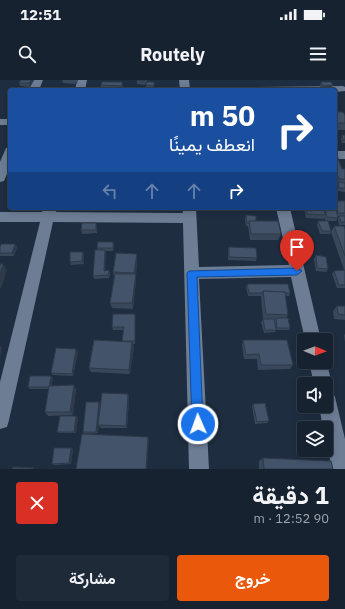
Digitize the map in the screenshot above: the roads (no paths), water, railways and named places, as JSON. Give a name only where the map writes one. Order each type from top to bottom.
[{"type":"street","points":[[314,88],[343,87]]},
{"type":"street","points":[[0,178],[8,156]]},
{"type":"street","points":[[283,210],[311,333]]},
{"type":"street","points":[[0,420],[49,213]]},
{"type":"street","points":[[0,216],[49,213],[189,213],[199,469]]},
{"type":"street","points":[[192,273],[297,271]]},
{"type":"street","points":[[330,413],[343,466]]}]
